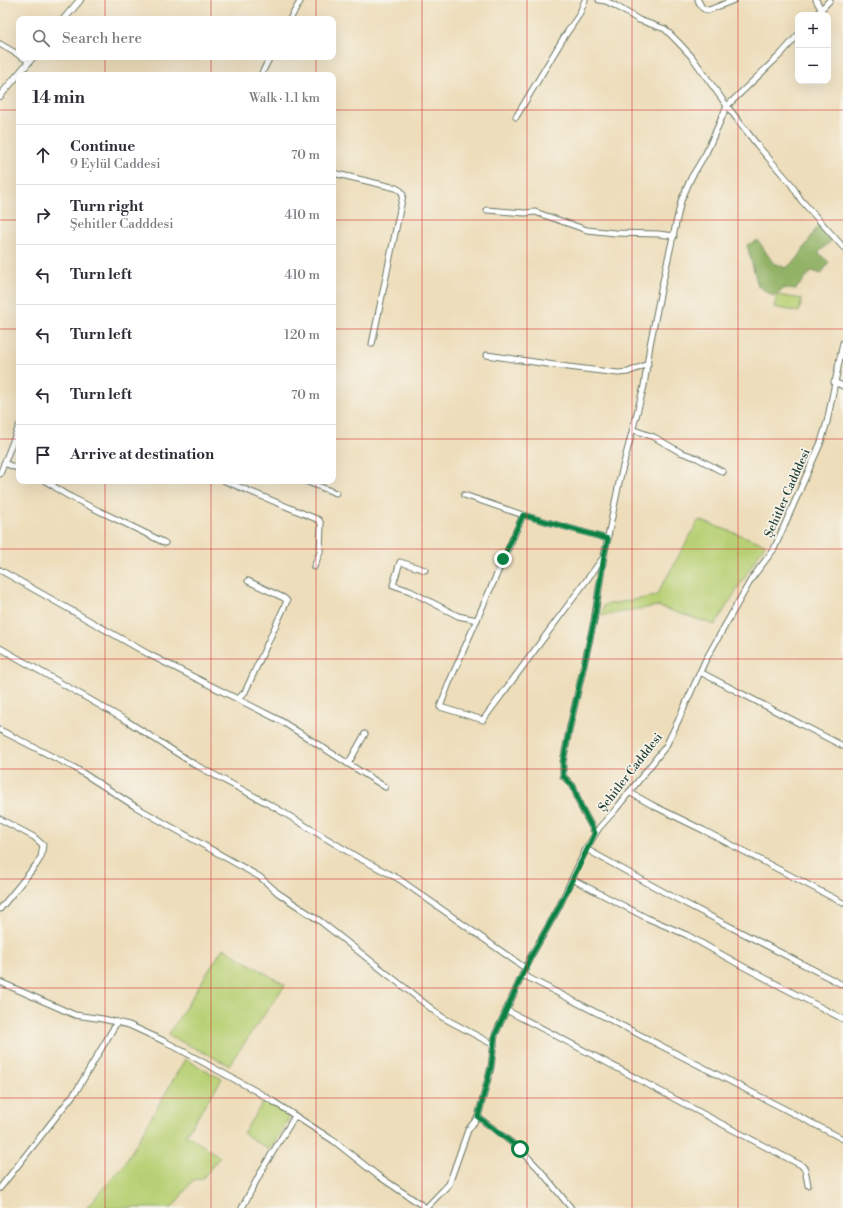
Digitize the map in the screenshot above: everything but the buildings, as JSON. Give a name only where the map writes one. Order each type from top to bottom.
[{"type":"street","points":[[67,16],[80,0]]},
{"type":"street","points":[[292,16],[301,0]]},
{"type":"street","points":[[516,117],[564,37],[579,15],[585,0]]},
{"type":"street","points":[[598,0],[616,6],[639,20],[665,30],[692,57],[758,146],[791,184],[801,200],[843,247]]},
{"type":"street","points":[[698,0],[702,8],[709,10],[734,0]]},
{"type":"street","points":[[816,0],[821,9]]},
{"type":"street","points":[[818,12],[830,0]]},
{"type":"street","points":[[595,833],[581,807],[573,786],[563,776],[563,769],[570,726],[594,621],[604,556],[620,478],[634,430],[644,386],[661,290],[681,201],[691,178],[706,153],[727,106],[781,54],[795,38]]},
{"type":"street","points":[[0,44],[16,54]]},
{"type":"street","points":[[20,72],[30,60]]},
{"type":"street","points":[[262,72],[268,60]]},
{"type":"street","points":[[0,96],[16,77]]},
{"type":"street","points":[[336,174],[396,188],[401,191],[403,195],[372,344]]},
{"type":"street","points":[[487,210],[525,213],[535,212],[586,230],[674,236]]},
{"type":"street","name":"Şehitler Cadddesi","points":[[426,1208],[449,1184],[468,1130],[478,1117],[491,1067],[495,1035],[522,975],[586,849],[595,833],[666,746],[700,672],[752,578],[774,549],[821,442],[827,422],[843,342]]},
{"type":"street","points":[[487,355],[618,373],[628,372],[648,364]]},
{"type":"street","points":[[834,382],[843,386]]},
{"type":"street","points":[[634,430],[654,437],[680,452],[696,458],[722,472]]},
{"type":"street","points":[[0,474],[16,433]]},
{"type":"street","points":[[4,463],[16,469]]},
{"type":"street","points":[[51,484],[61,493],[165,543]]},
{"type":"street","points":[[232,484],[319,520],[321,524],[320,552],[314,567]]},
{"type":"street","points":[[313,484],[336,493]]},
{"type":"street","points":[[464,495],[523,515],[608,539]]},
{"type":"street","points":[[523,515],[449,683],[440,707],[483,720],[604,556]]},
{"type":"street","points":[[425,570],[400,562],[393,586],[410,591],[458,616],[477,620]]},
{"type":"street","points":[[0,570],[150,655],[281,721],[385,787]]},
{"type":"street","points":[[238,699],[245,692],[287,601],[284,598],[248,582]]},
{"type":"street","points":[[0,648],[127,721],[194,764],[276,808],[357,857],[399,879],[526,968]]},
{"type":"street","points":[[700,672],[843,746]]},
{"type":"street","points":[[0,730],[75,768],[136,807],[260,877],[278,893],[320,920],[442,1017],[494,1045]]},
{"type":"street","points":[[348,764],[365,734]]},
{"type":"street","points":[[629,792],[843,903]]},
{"type":"street","points":[[0,819],[34,837],[43,844],[41,857],[36,865],[0,909]]},
{"type":"street","points":[[586,849],[674,897],[843,985]]},
{"type":"street","points":[[572,879],[648,918],[687,934],[742,966],[843,1019]]},
{"type":"street","points":[[522,975],[843,1139]]},
{"type":"street","points":[[0,982],[75,1015],[104,1019],[129,1025],[166,1042],[254,1090],[295,1116],[334,1141],[377,1175],[426,1208]]},
{"type":"street","points":[[506,1010],[801,1165],[805,1169],[808,1185]]},
{"type":"street","points":[[0,1188],[78,1090],[117,1022]]},
{"type":"street","points":[[242,1208],[263,1168],[295,1116]]},
{"type":"street","points":[[478,1117],[520,1149],[571,1208]]},
{"type":"green space","points":[[819,224],[832,240],[818,253],[829,262],[821,274],[812,271],[795,290],[785,288],[773,296],[758,286],[747,245],[758,240],[773,263],[786,268],[798,258]]},
{"type":"green space","points":[[777,295],[802,299],[799,312],[774,307]]},
{"type":"green space","points":[[699,520],[765,544],[715,625],[657,606],[601,616],[604,605],[656,596]]},
{"type":"green space","points":[[223,948],[285,985],[229,1065],[168,1035]]},
{"type":"green space","points":[[185,1059],[222,1079],[186,1134],[220,1157],[202,1179],[193,1180],[172,1208],[86,1208],[124,1165]]},
{"type":"green space","points":[[264,1101],[290,1117],[269,1150],[243,1133]]},
{"type":"route","points":[[503,559],[523,515],[608,539],[594,621],[563,762],[563,776],[573,786],[581,807],[595,833],[558,909],[530,958],[495,1035],[491,1067],[478,1117],[520,1149]]}]
